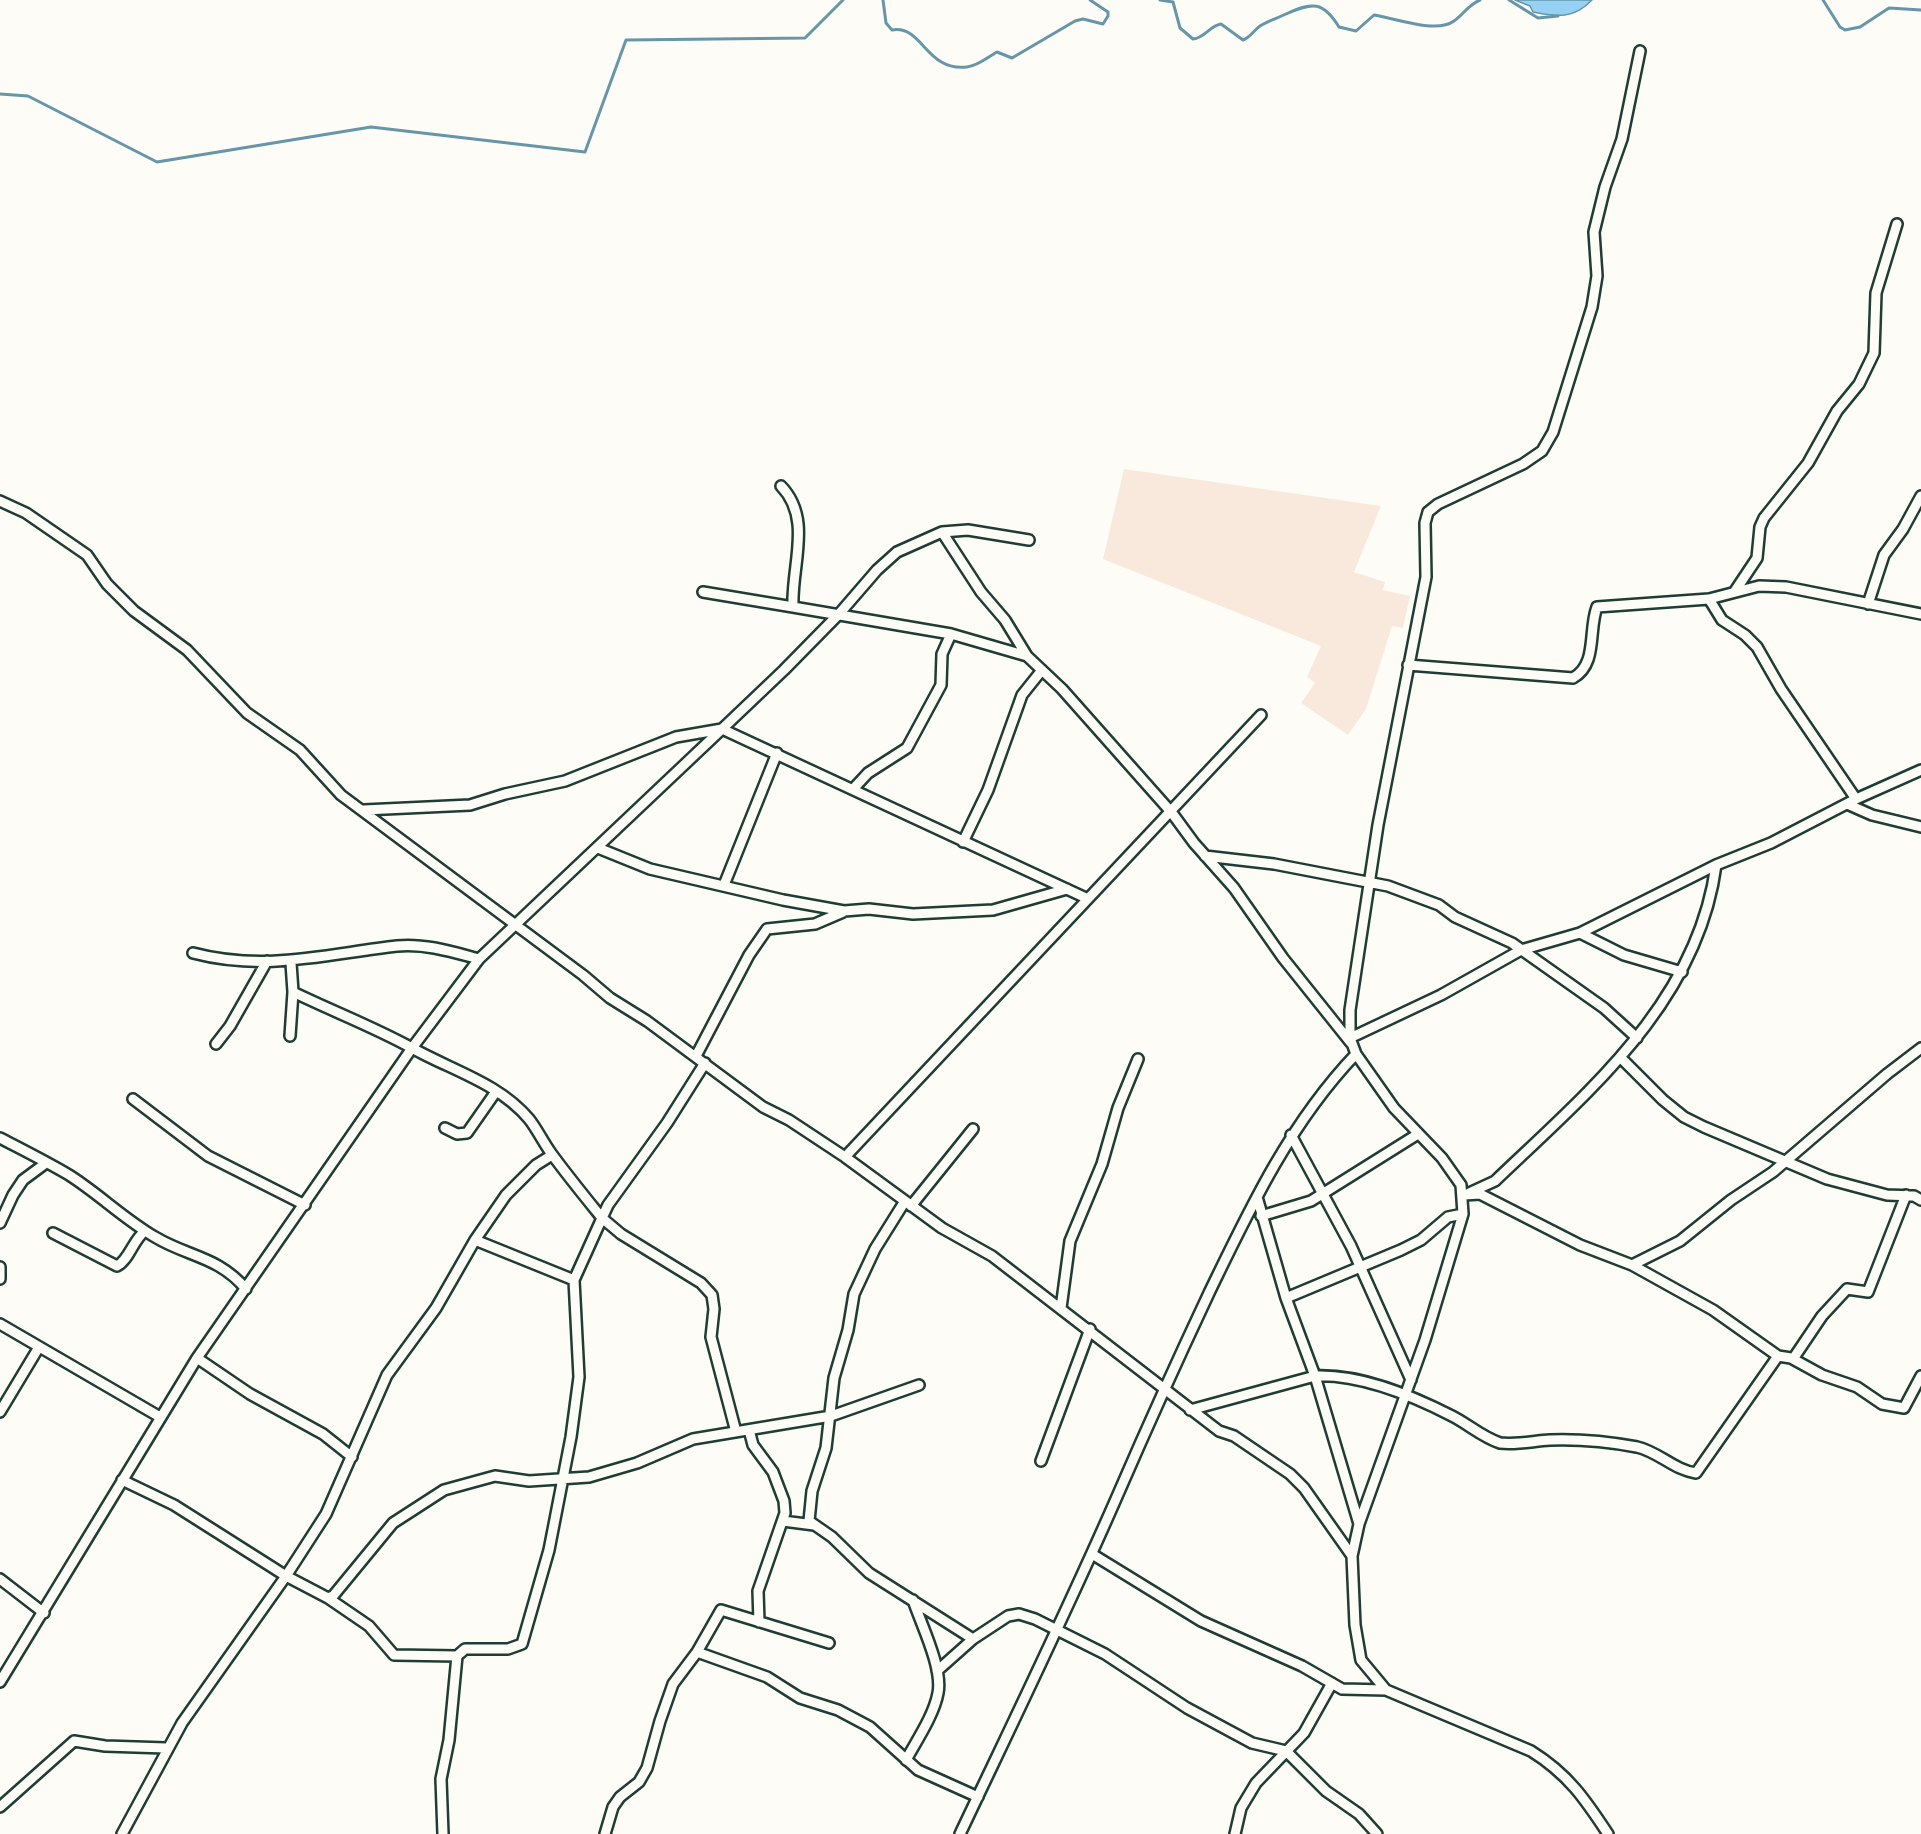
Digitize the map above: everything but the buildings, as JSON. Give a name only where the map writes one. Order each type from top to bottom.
[{"type":"street","points":[[1386,1690],[1361,1660],[1352,1598],[1352,1556],[1359,1524],[1406,1396],[1463,1214],[1464,1195],[1461,1185],[1442,1158],[1394,1108],[1356,1054],[1351,1040],[1350,1010],[1378,825],[1426,577],[1425,523],[1428,512],[1438,504],[1523,464],[1542,451],[1553,432],[1592,306],[1597,276],[1594,232],[1605,186],[1622,139],[1640,51]]},
{"type":"street","points":[[1735,591],[1757,558],[1760,527],[1764,518],[1809,463],[1837,411],[1859,384],[1874,353],[1876,292],[1897,224]]},
{"type":"street","points":[[781,486],[792,497],[799,515],[793,607]]},
{"type":"street","points":[[1868,604],[1877,568],[1921,497]]},
{"type":"street","points":[[0,501],[26,513],[87,555],[107,584],[134,611],[187,650],[237,704],[300,750],[341,795],[364,810],[430,863],[610,998],[696,1056],[763,1107],[789,1120],[845,1157],[952,1234],[992,1256],[1090,1329],[1219,1431],[1234,1436],[1290,1474],[1304,1488],[1352,1556]]},
{"type":"street","points":[[0,1682],[197,1358],[412,1048],[479,959],[722,729],[839,614],[877,570],[897,552],[942,532],[968,530],[1029,540]]},
{"type":"street","points":[[942,532],[981,592],[1005,620],[1026,656],[1042,669],[1172,813],[1205,856],[1234,888],[1283,958],[1351,1040]]},
{"type":"street","points":[[1408,665],[1573,678],[1585,668],[1597,608],[1709,599],[1759,586],[1786,587],[1918,612]]},
{"type":"street","points":[[703,592],[951,634],[1026,656]]},
{"type":"street","points":[[1709,599],[1722,620],[1745,635],[1757,647],[1781,690],[1852,802],[1872,814],[1921,827]]},
{"type":"street","points":[[854,788],[868,773],[907,748],[941,685],[942,654],[951,634]]},
{"type":"street","points":[[963,842],[988,790],[1022,695],[1042,669]]},
{"type":"street","points":[[845,1157],[1086,898],[1172,813],[1261,715]]},
{"type":"street","points":[[364,810],[447,808],[478,803],[505,794],[565,782],[676,737],[722,729],[854,788],[963,842],[1086,898]]},
{"type":"street","points":[[724,885],[777,753]]},
{"type":"street","points":[[1351,1040],[1441,995],[1521,950],[1580,933],[1921,770]]},
{"type":"street","points":[[598,848],[650,869],[783,900],[844,911],[869,909],[922,914],[993,910],[1066,889]]},
{"type":"street","points":[[1205,856],[1274,864],[1388,886],[1439,905],[1455,917],[1490,931],[1521,950],[1604,1008],[1637,1038]]},
{"type":"street","points":[[1464,1195],[1495,1182],[1622,1059],[1682,972],[1704,922],[1716,866]]},
{"type":"street","points":[[696,1056],[749,955],[767,929],[815,924],[844,911]]},
{"type":"street","points":[[1580,933],[1624,955],[1682,972]]},
{"type":"street","points":[[193,953],[227,961],[267,960],[291,963],[398,946],[438,949],[479,959]]},
{"type":"street","points":[[216,1044],[230,1026],[267,960]]},
{"type":"street","points":[[290,1036],[293,992],[291,963]]},
{"type":"street","points":[[293,992],[374,1030],[394,1036],[412,1048],[485,1084],[529,1119],[552,1155],[603,1218],[621,1234],[701,1283],[712,1295],[712,1347],[728,1394],[736,1432]]},
{"type":"street","points":[[1632,1265],[1680,1241],[1731,1200],[1787,1161],[1887,1074],[1921,1048]]},
{"type":"street","points":[[960,1834],[1092,1554],[1164,1389],[1257,1197],[1291,1135],[1327,1085],[1356,1054]]},
{"type":"street","points":[[1061,1308],[1070,1241],[1102,1164],[1118,1108],[1138,1059]]},
{"type":"street","points":[[1622,1059],[1684,1117],[1838,1182],[1887,1195],[1906,1195],[1921,1200]]},
{"type":"street","points":[[122,1480],[174,1505],[286,1576],[328,1598],[369,1626],[394,1655],[457,1656],[465,1649],[508,1649],[522,1644],[549,1550],[565,1479],[579,1377],[574,1280],[608,1206],[667,1123],[705,1063]]},
{"type":"street","points":[[445,1128],[457,1134],[467,1133],[495,1093]]},
{"type":"street","points":[[134,1099],[208,1155],[304,1205]]},
{"type":"street","points":[[973,1129],[908,1203],[875,1249],[854,1294],[848,1330],[834,1378],[826,1448],[812,1491],[809,1521],[832,1537],[869,1574],[973,1639]]},
{"type":"street","points":[[1262,1216],[1311,1201],[1418,1134]]},
{"type":"street","points":[[1291,1135],[1323,1193],[1411,1380]]},
{"type":"street","points":[[0,1137],[68,1175],[158,1239],[209,1259],[225,1269],[246,1289]]},
{"type":"street","points":[[123,1834],[166,1748],[226,1658],[286,1576],[326,1514],[387,1375],[436,1308],[475,1240],[506,1195],[536,1165],[552,1155]]},
{"type":"street","points":[[0,1223],[12,1195],[24,1180],[46,1163]]},
{"type":"street","points":[[1464,1195],[1480,1194],[1580,1245],[1632,1265],[1722,1315],[1778,1356],[1793,1359],[1894,1407],[1904,1408],[1921,1376]]},
{"type":"street","points":[[1793,1359],[1822,1316],[1847,1289],[1869,1292],[1906,1195]]},
{"type":"street","points":[[1257,1197],[1286,1298],[1315,1376],[1359,1524]]},
{"type":"street","points":[[1286,1298],[1421,1240],[1449,1217],[1463,1214]]},
{"type":"street","points":[[53,1233],[117,1266],[122,1263],[135,1239],[145,1231]]},
{"type":"street","points":[[475,1240],[574,1280]]},
{"type":"street","points":[[0,1267],[2,1272],[0,1279]]},
{"type":"street","points":[[0,1324],[160,1417]]},
{"type":"street","points":[[1041,1461],[1090,1329]]},
{"type":"street","points":[[0,1412],[39,1347]]},
{"type":"street","points":[[1190,1410],[1315,1376],[1336,1375],[1359,1380],[1406,1396],[1454,1417],[1490,1440],[1500,1443],[1513,1445],[1551,1440],[1625,1446],[1650,1451],[1678,1468],[1696,1473],[1778,1356]]},
{"type":"street","points":[[197,1358],[250,1394],[323,1434],[352,1458]]},
{"type":"street","points":[[328,1598],[333,1596],[393,1523],[444,1490],[495,1476],[529,1481],[589,1477],[637,1463],[693,1439],[831,1416],[918,1385]]},
{"type":"street","points":[[749,1430],[753,1444],[773,1472],[784,1501],[783,1521],[758,1591],[759,1623]]},
{"type":"street","points":[[783,1521],[814,1525]]},
{"type":"street","points":[[1092,1554],[1201,1621],[1302,1666],[1342,1689],[1386,1690],[1531,1751],[1552,1764],[1572,1782],[1608,1834]]},
{"type":"street","points":[[0,1579],[44,1613]]},
{"type":"street","points":[[906,1760],[938,1695],[937,1671],[913,1600]]},
{"type":"street","points":[[604,1834],[613,1807],[620,1797],[639,1782],[647,1768],[673,1684],[697,1652],[721,1610],[759,1623],[788,1628],[829,1643]]},
{"type":"street","points":[[937,1671],[973,1639],[1008,1616],[1020,1614],[1056,1627],[1105,1654],[1187,1708],[1252,1743],[1286,1751],[1326,1791],[1359,1814],[1377,1834]]},
{"type":"street","points":[[697,1652],[767,1677],[800,1698],[838,1710],[870,1727],[918,1770],[978,1797]]},
{"type":"street","points":[[443,1834],[441,1779],[449,1740],[457,1656]]},
{"type":"street","points":[[1235,1834],[1241,1808],[1246,1800],[1262,1777],[1304,1733],[1332,1683]]},
{"type":"street","points":[[0,1807],[74,1741],[105,1746],[166,1748]]},
{"type":"shaded area","points":[[1124,469],[1381,506],[1354,572],[1385,582],[1383,590],[1410,596],[1403,628],[1392,626],[1366,709],[1348,735],[1301,703],[1315,683],[1307,677],[1321,646],[1103,559]]},
{"type":"water","points":[[1515,0],[1592,0],[1579,11],[1565,15],[1550,15],[1533,12],[1530,6]]},
{"type":"waterway","points":[[0,94],[28,96],[157,162],[371,127],[585,152],[626,40],[805,38],[843,0]]},
{"type":"waterway","points":[[883,0],[886,23],[892,30],[902,30],[911,34],[933,56],[953,67],[971,66],[997,52],[1012,58],[1075,21],[1083,19],[1103,24],[1108,12],[1090,0]]},
{"type":"waterway","points":[[1160,0],[1173,2],[1180,28],[1193,39],[1201,37],[1213,27],[1221,24],[1243,40],[1266,23],[1303,7],[1322,8],[1328,12],[1339,27],[1356,31],[1374,15],[1426,26],[1446,25],[1480,0]]},
{"type":"waterway","points":[[1509,0],[1538,18],[1558,16]]},
{"type":"waterway","points":[[1823,0],[1840,27],[1845,30],[1860,27],[1889,8],[1921,10]]}]
